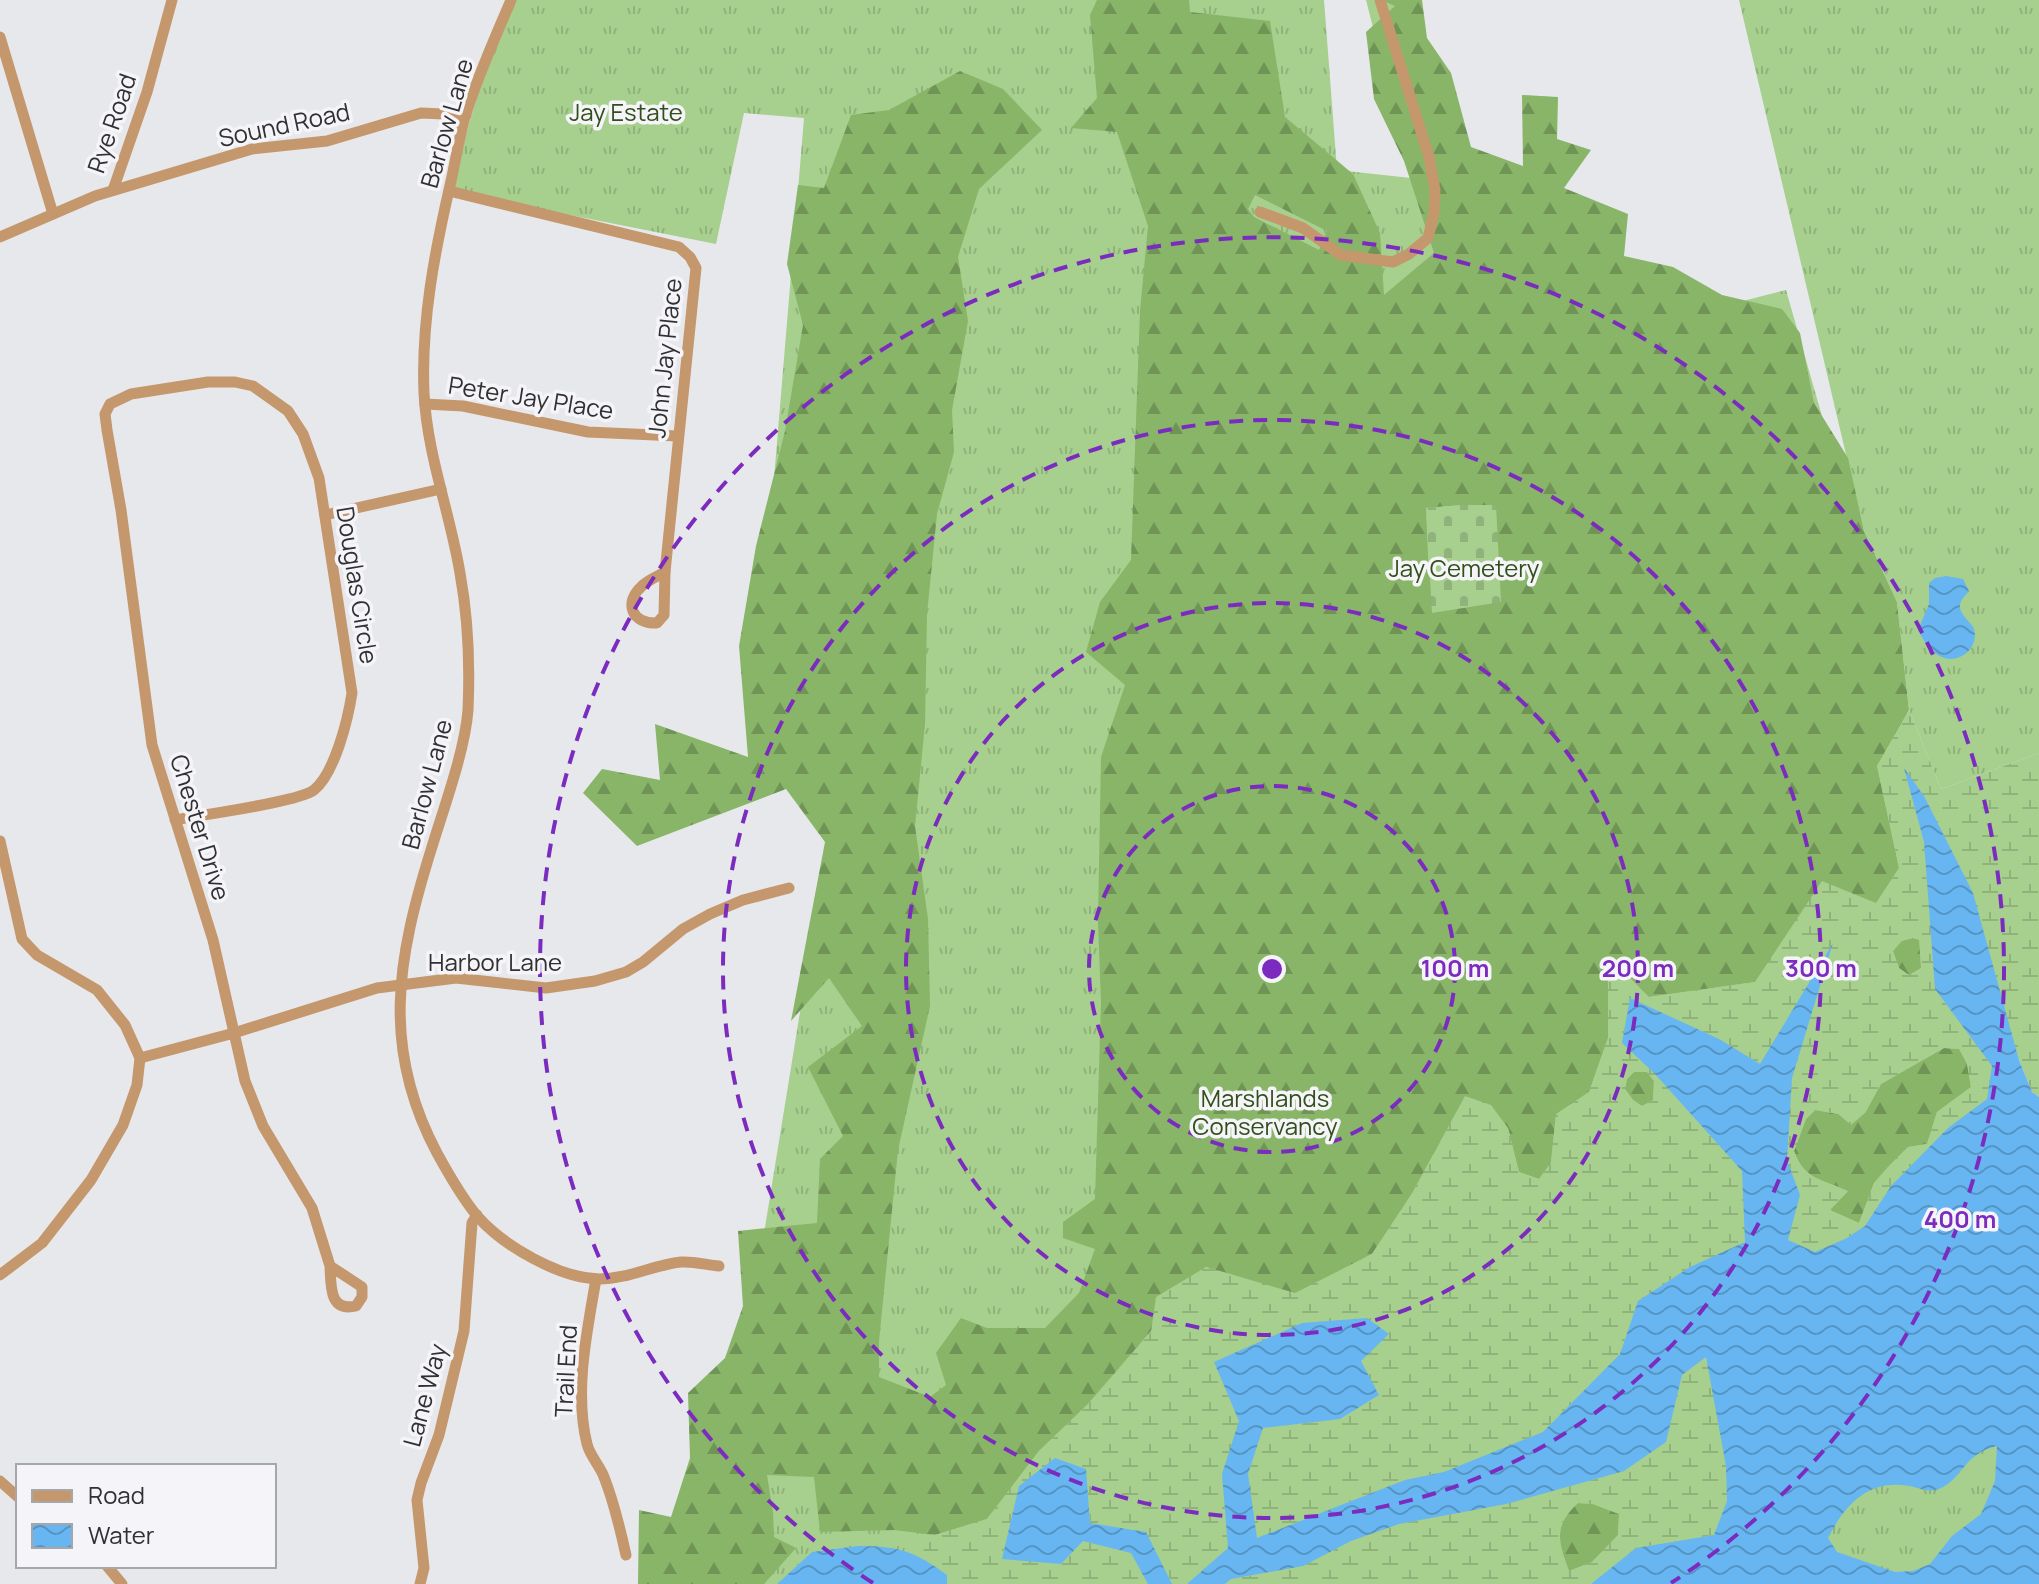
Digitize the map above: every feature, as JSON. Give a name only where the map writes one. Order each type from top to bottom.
[{"type":"street","name":"Rye Road","points":[[0,237],[113,190],[147,92],[172,0]]},
{"type":"street","name":"Barlow Lane","points":[[511,0],[466,115],[437,241],[425,322],[425,404],[462,585],[468,713],[453,779],[414,904],[404,951],[399,1031],[409,1088],[430,1139],[450,1176],[477,1215],[497,1235],[527,1255],[596,1279],[632,1275],[681,1262],[719,1266]]},
{"type":"street","points":[[1260,212],[1303,228],[1341,255],[1393,262],[1409,254],[1428,238],[1435,190],[1429,157],[1380,0]]},
{"type":"street","points":[[0,37],[53,214]]},
{"type":"street","name":"Sound Road","points":[[113,190],[252,149],[327,141],[421,113],[466,115]]},
{"type":"street","name":"John Jay Place","points":[[449,191],[636,234],[679,247],[690,257],[696,268],[677,436],[664,615],[657,623],[641,622],[632,609],[635,595],[642,586],[665,572]]},
{"type":"street","name":"Douglas Circle","points":[[131,394],[208,382],[235,382],[253,386],[288,411],[303,434],[319,478],[352,693],[337,751],[313,791],[293,798],[175,820]]},
{"type":"street","name":"Chester Drive","points":[[131,394],[110,404],[105,414],[152,745],[213,940],[245,1081],[263,1126],[312,1208],[330,1266]]},
{"type":"street","name":"Peter Jay Place","points":[[425,404],[463,406],[588,432],[677,436]]},
{"type":"street","points":[[325,515],[441,489]]},
{"type":"street","points":[[0,841],[22,939],[37,955],[97,990],[125,1025],[140,1058],[137,1085],[123,1125],[91,1180],[42,1243],[0,1275]]},
{"type":"street","name":"Harbor Lane","points":[[140,1058],[234,1033],[377,988],[456,978],[546,988],[595,981],[639,965],[683,929],[710,914],[743,900],[789,888]]},
{"type":"street","name":"Lane Way","points":[[420,1584],[424,1568],[417,1500],[439,1435],[464,1331],[472,1223],[477,1215]]},
{"type":"street","name":"Trail End","points":[[596,1279],[586,1336],[581,1416],[588,1449],[603,1473],[616,1509],[626,1555]]},
{"type":"street","points":[[0,1481],[16,1495]]},
{"type":"street","points":[[109,1568],[122,1584]]},
{"type":"green space","name":"Marshlands Conservancy","points":[[506,0],[1324,0],[1337,170],[1411,178],[1366,0],[1404,0],[1530,488],[1380,365],[1554,651],[1515,359],[1786,290],[2039,1176],[2039,1403],[1967,1550],[1923,1584],[707,1584],[834,803],[762,623],[804,118],[744,113],[716,244],[449,191]]},
{"type":"green space","points":[[1097,0],[1189,0],[1190,12],[1270,21],[1285,117],[1353,174],[1380,233],[1384,295],[1434,253],[1404,161],[1374,99],[1366,32],[1395,6],[1381,0],[1422,0],[1427,38],[1451,73],[1471,147],[1523,166],[1522,95],[1558,97],[1557,139],[1591,150],[1564,188],[1628,214],[1624,256],[1673,267],[1722,295],[1782,309],[1800,333],[1814,403],[1848,458],[1864,531],[1897,602],[1909,710],[1877,766],[1899,868],[1876,904],[1783,941],[1755,982],[1648,997],[1629,977],[1609,979],[1608,1038],[1589,1092],[1556,1115],[1551,1162],[1539,1179],[1519,1172],[1508,1128],[1411,1195],[1372,1254],[1295,1294],[1206,1267],[1088,1404],[1039,1451],[987,1519],[935,1535],[894,1530],[820,1532],[814,1477],[767,1475],[774,1537],[796,1548],[764,1584],[638,1584],[639,1510],[671,1517],[690,1458],[688,1393],[725,1358],[743,1306],[738,1231],[817,1223],[820,1159],[843,1136],[808,1067],[862,1026],[829,978],[791,1021],[825,842],[786,789],[637,846],[583,793],[602,769],[660,780],[655,724],[748,757],[739,646],[756,546],[785,431],[803,325],[787,264],[798,185],[824,188],[851,115],[889,110],[960,71],[1003,89],[1042,130],[979,189],[958,257],[968,321],[952,410],[954,452],[937,514],[927,614],[925,724],[915,826],[928,919],[930,1006],[898,1150],[879,1341],[879,1377],[930,1397],[946,1385],[936,1353],[961,1318],[987,1328],[1045,1328],[1079,1293],[1095,1249],[1063,1238],[1063,1222],[1095,1199],[1101,1003],[1098,921],[1101,757],[1125,685],[1086,652],[1100,602],[1131,560],[1140,311],[1148,226],[1117,132],[1071,128],[1097,98],[1090,15]],"holes":[[[1255,195],[1327,231],[1319,250],[1254,217],[1248,209]],[[1496,505],[1429,578],[1426,508]]]},
{"type":"green space","points":[[1739,0],[2039,0],[2039,753],[1941,789],[1909,710],[1897,602],[1864,531]]},
{"type":"green space","name":"Jay Cemetery","points":[[1496,505],[1501,602],[1432,613],[1426,508]]},
{"type":"green space","points":[[1909,710],[1941,789],[2039,753],[2039,1097],[2032,1092],[1905,771],[1924,842],[1935,989],[1992,1066],[1987,1099],[1948,1128],[1891,1186],[1865,1226],[1815,1252],[1788,1240],[1800,1195],[1787,1160],[1792,1078],[1831,947],[1760,1064],[1719,1039],[1630,998],[1622,1043],[1655,1074],[1742,1171],[1746,1242],[1690,1267],[1638,1301],[1620,1354],[1543,1432],[1444,1472],[1404,1480],[1256,1538],[1248,1474],[1263,1428],[1340,1419],[1361,1361],[1388,1334],[1214,1362],[1239,1421],[1222,1474],[1228,1548],[1187,1584],[1172,1584],[1146,1532],[1090,1523],[1086,1469],[1082,1541],[1131,1553],[1148,1584],[777,1584],[815,1552],[868,1546],[920,1555],[935,1535],[987,1519],[1039,1451],[1088,1404],[1151,1332],[1156,1297],[1206,1267],[1295,1293],[1372,1254],[1411,1195],[1465,1096],[1491,1105],[1508,1128],[1519,1172],[1539,1179],[1551,1162],[1556,1114],[1589,1092],[1608,1038],[1608,978],[1629,977],[1649,997],[1755,982],[1822,881],[1876,903],[1899,868],[1877,766]],"holes":[[[1919,940],[1921,968],[1909,975],[1899,968],[1893,951],[1902,941]],[[1944,1048],[1959,1049],[1967,1064],[1971,1087],[1937,1112],[1927,1144],[1908,1147],[1874,1183],[1859,1223],[1830,1210],[1848,1191],[1809,1173],[1794,1151],[1806,1119],[1815,1110],[1838,1114],[1851,1125],[1865,1113],[1881,1084]],[[1634,1072],[1647,1072],[1654,1081],[1653,1100],[1642,1106],[1633,1100],[1625,1089],[1627,1079]]]},
{"type":"green space","points":[[1920,940],[1921,968],[1909,976],[1899,968],[1893,951],[1901,941]]},
{"type":"green space","points":[[1944,1048],[1959,1049],[1967,1063],[1971,1087],[1937,1112],[1927,1144],[1908,1147],[1874,1183],[1859,1223],[1830,1210],[1847,1192],[1815,1178],[1798,1161],[1794,1151],[1806,1119],[1815,1110],[1838,1114],[1865,1113],[1881,1084]]},
{"type":"green space","points":[[1634,1072],[1647,1072],[1654,1081],[1653,1100],[1642,1106],[1625,1089],[1627,1079]]},
{"type":"green space","points":[[1707,1356],[1726,1466],[1727,1501],[1714,1535],[1636,1548],[1591,1584],[1225,1584],[1230,1579],[1303,1566],[1351,1541],[1399,1524],[1506,1504],[1624,1471],[1666,1442],[1682,1375]],"holes":[[[1578,1503],[1593,1504],[1619,1514],[1618,1535],[1592,1562],[1569,1571],[1560,1542],[1561,1527]]]},
{"type":"green space","points":[[1578,1503],[1593,1504],[1619,1514],[1618,1535],[1592,1562],[1569,1571],[1560,1534],[1564,1519]]},
{"type":"water","points":[[1946,576],[1963,579],[1969,591],[1960,608],[1974,629],[1975,637],[1970,650],[1952,659],[1935,653],[1918,630],[1929,604],[1929,583]]},
{"type":"water","points":[[1904,768],[1924,796],[1973,893],[2019,1060],[2032,1092],[2039,1097],[2039,1584],[1591,1584],[1636,1548],[1714,1535],[1727,1501],[1726,1466],[1706,1357],[1682,1375],[1666,1442],[1624,1471],[1506,1504],[1399,1524],[1351,1541],[1303,1566],[1231,1579],[1225,1584],[1187,1584],[1228,1548],[1222,1474],[1239,1421],[1214,1362],[1302,1323],[1367,1318],[1389,1334],[1361,1361],[1379,1395],[1340,1419],[1263,1428],[1248,1474],[1257,1538],[1405,1480],[1444,1472],[1543,1432],[1620,1354],[1638,1301],[1690,1267],[1745,1242],[1742,1171],[1655,1074],[1622,1043],[1630,998],[1719,1039],[1760,1064],[1833,943],[1792,1078],[1787,1160],[1800,1195],[1788,1240],[1815,1252],[1865,1226],[1891,1186],[1948,1128],[1987,1099],[1992,1066],[1935,989],[1924,842]],"holes":[[[1997,1446],[1995,1481],[1981,1514],[1952,1536],[1930,1564],[1913,1571],[1895,1572],[1837,1552],[1828,1538],[1850,1505],[1870,1491],[1894,1485],[1939,1489],[1947,1485],[1977,1454]]]},
{"type":"water","points":[[1055,1458],[1086,1469],[1090,1523],[1146,1532],[1172,1584],[1148,1584],[1131,1553],[1083,1541],[1061,1564],[1002,1559],[1019,1486]]},
{"type":"water","points":[[858,1546],[885,1547],[915,1555],[947,1575],[947,1584],[777,1584],[812,1552]]},
{"type":"park label","name":"Jay Estate","points":[[626,111]]}]
